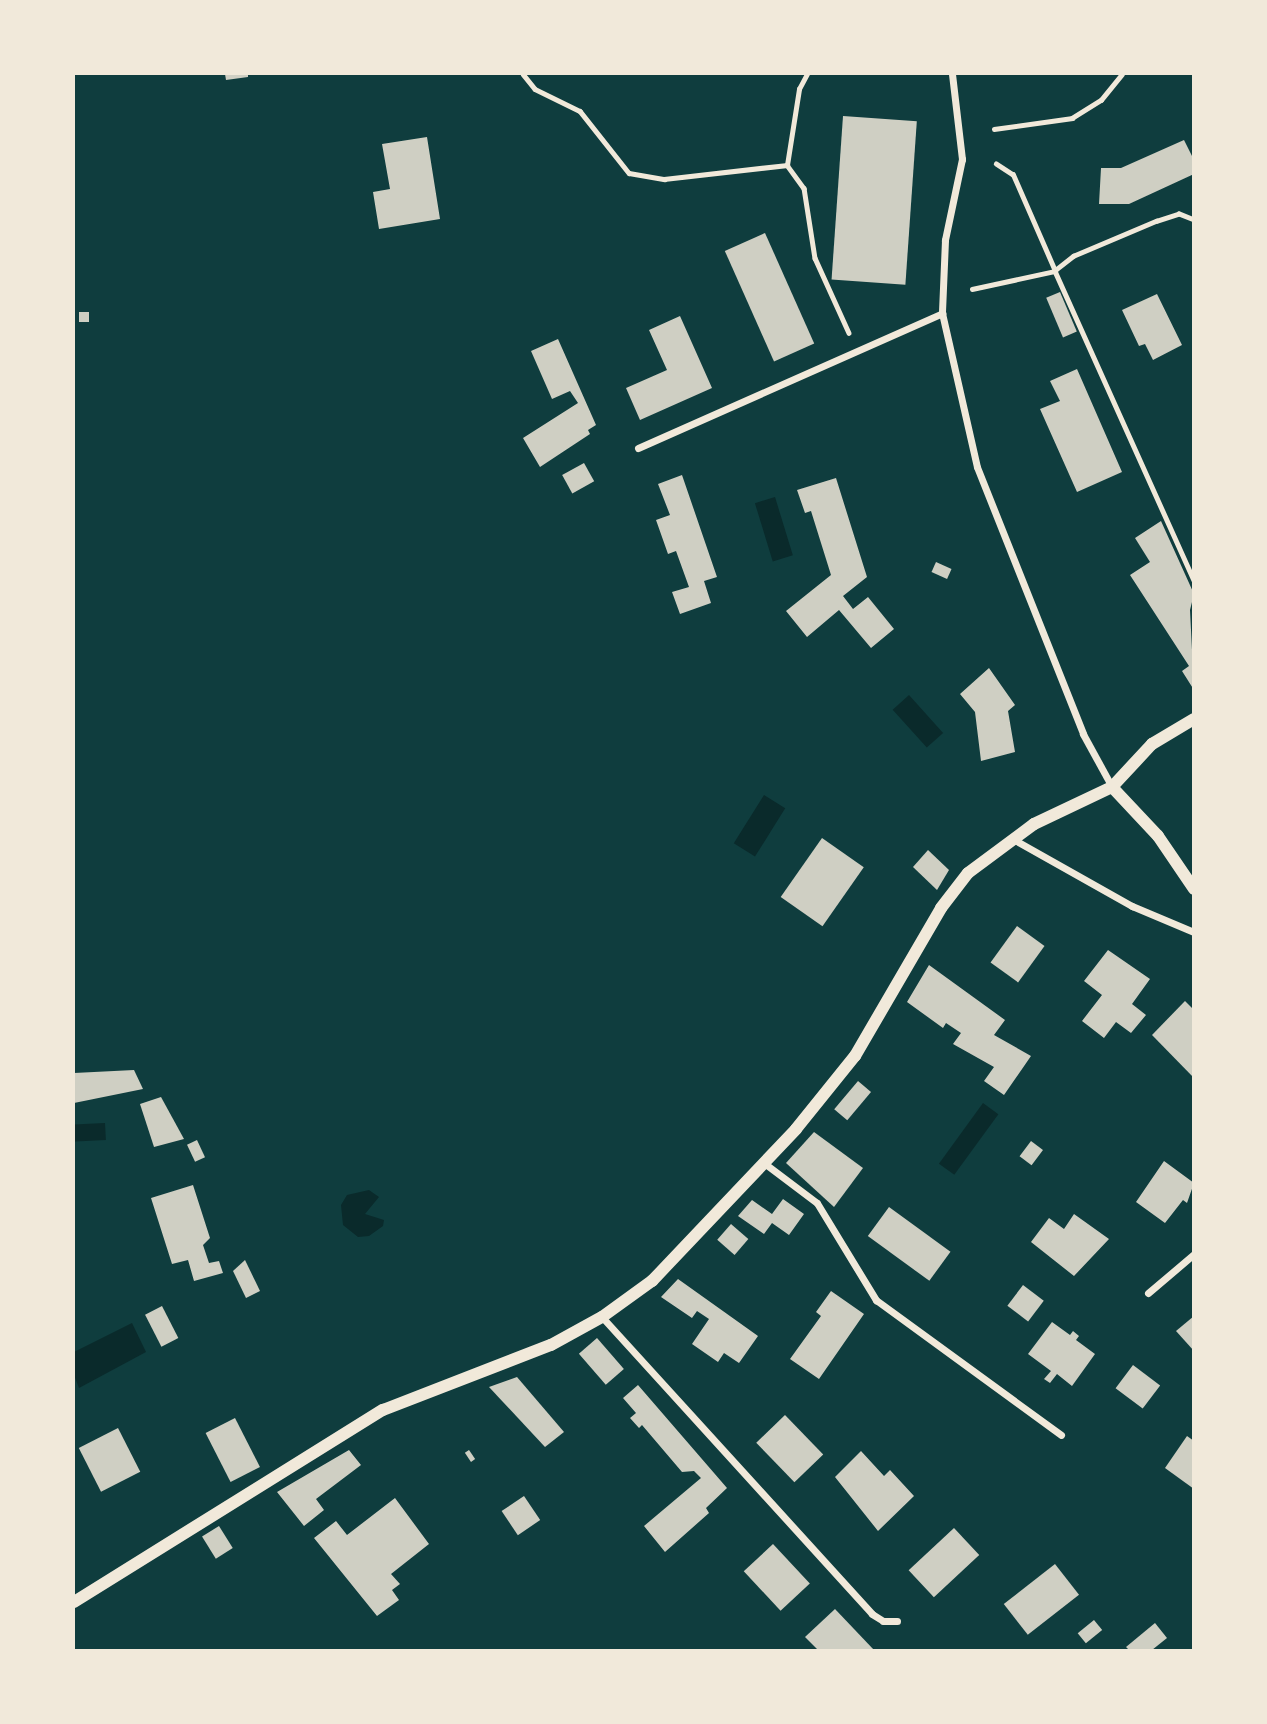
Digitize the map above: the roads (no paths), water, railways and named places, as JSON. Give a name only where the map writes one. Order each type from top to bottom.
[{"type":"street","points":[[952,74],[962,159],[944,240],[942,313],[981,478],[1083,734],[1112,787],[1158,836],[1194,889]]},
{"type":"street","points":[[638,448],[862,351],[942,313]]},
{"type":"street","points":[[74,1602],[383,1410],[551,1345],[602,1318],[652,1281],[764,1163],[855,1056],[941,908],[968,873],[1012,839],[1112,787],[1152,744],[1194,719]]},
{"type":"street","points":[[1012,839],[1132,906],[1194,932]]},
{"type":"street","points":[[764,1163],[817,1203],[876,1300],[1061,1435]]},
{"type":"street","points":[[1148,1293],[1194,1254]]},
{"type":"street","points":[[602,1318],[872,1614],[883,1621],[897,1621]]},
{"type":"water","points":[[775,497],[793,555],[773,561],[755,503]]},
{"type":"water","points":[[909,695],[943,733],[927,748],[893,710]]},
{"type":"water","points":[[764,795],[785,808],[755,857],[734,843]]},
{"type":"water","points":[[983,1103],[998,1114],[954,1175],[939,1164]]},
{"type":"water","points":[[105,1123],[106,1140],[75,1142],[74,1125]]},
{"type":"water","points":[[369,1190],[379,1197],[365,1214],[384,1220],[383,1226],[369,1236],[358,1237],[343,1225],[341,1205],[347,1195]]},
{"type":"water","points":[[132,1323],[146,1352],[79,1388],[74,1375],[74,1352]]}]
